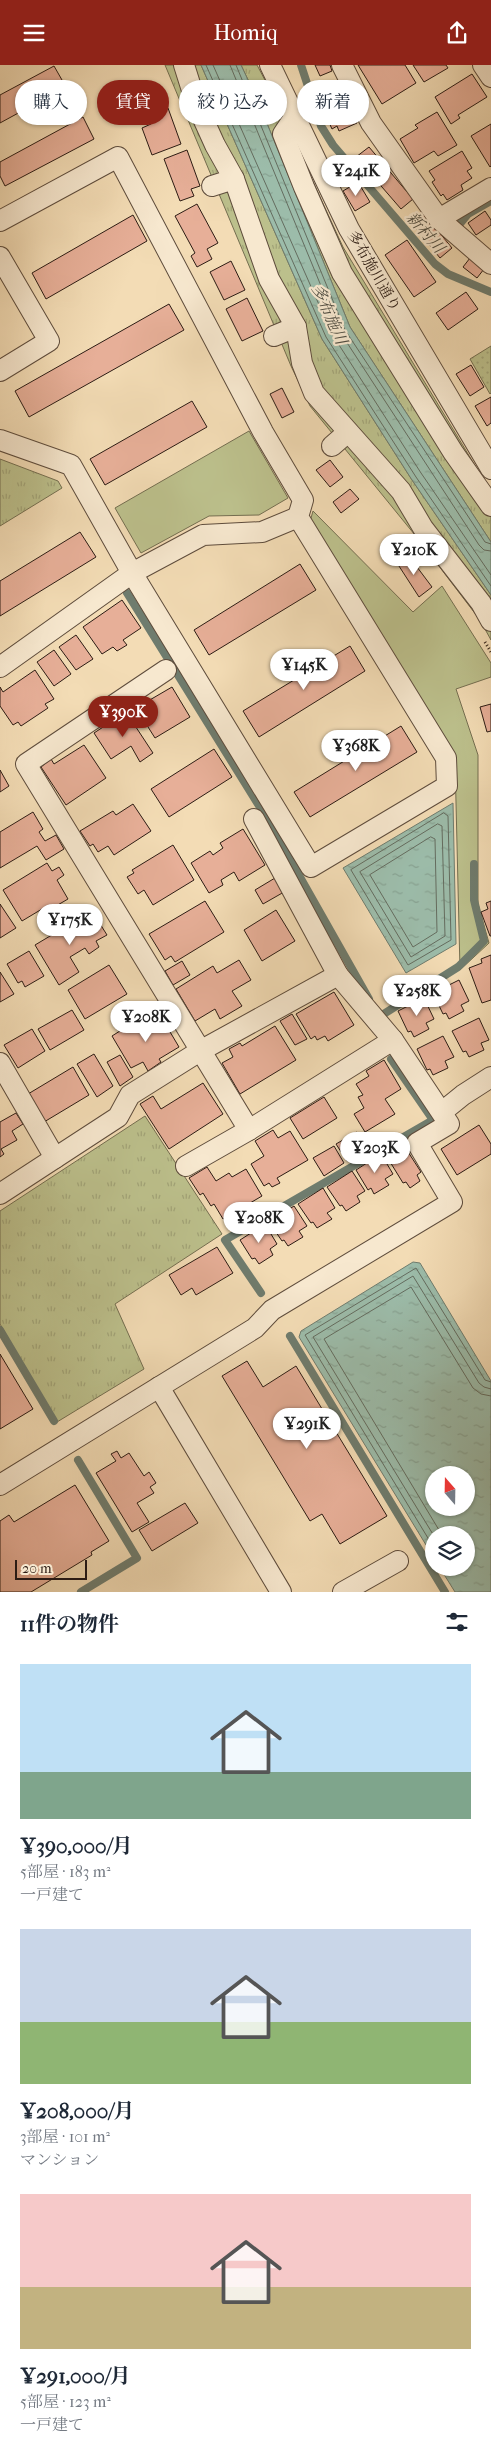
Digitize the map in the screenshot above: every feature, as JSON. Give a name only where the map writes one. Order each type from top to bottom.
[{"type":"street","points":[[184,65],[188,105],[215,145],[234,179],[261,281],[296,327],[302,363],[314,393],[401,491],[423,528],[481,603],[491,621]]},
{"type":"street","name":"多布施川通り","points":[[270,65],[349,229],[491,469]]},
{"type":"street","points":[[342,65],[371,123],[439,219],[491,264]]},
{"type":"street","points":[[483,65],[491,77]]},
{"type":"street","points":[[295,116],[283,133],[304,187],[342,273],[453,452],[491,506]]},
{"type":"street","points":[[0,667],[132,573],[204,535],[262,533],[298,517],[303,501],[263,433],[118,157],[2,214]]},
{"type":"street","points":[[212,186],[234,179]]},
{"type":"street","points":[[439,219],[491,188]]},
{"type":"street","points":[[0,257],[49,341],[0,371]]},
{"type":"street","points":[[274,336],[296,327]]},
{"type":"street","points":[[402,372],[425,358]]},
{"type":"street","points":[[332,446],[348,432]]},
{"type":"street","points":[[0,440],[71,465],[132,573],[311,867],[447,786],[446,758],[298,517]]},
{"type":"street","points":[[166,670],[26,764],[249,1130]]},
{"type":"street","points":[[0,1485],[255,1328],[272,1310],[452,1202],[417,1143],[449,1124],[393,1040],[338,975],[254,819]]},
{"type":"street","points":[[0,1194],[118,1117],[130,1095],[200,1051],[338,975]]},
{"type":"street","points":[[186,1166],[249,1130],[393,1040]]},
{"type":"street","points":[[0,1063],[55,1158]]},
{"type":"street","points":[[442,1112],[463,1095],[491,1077]]},
{"type":"street","points":[[159,1387],[281,1592]]},
{"type":"street","points":[[343,1592],[398,1561]]},
{"type":"green space","points":[[165,65],[201,65],[208,80],[179,80],[179,98]]},
{"type":"green space","points":[[241,65],[257,65],[265,80],[248,80]]},
{"type":"green space","points":[[190,125],[227,125],[322,339],[412,480],[491,595],[491,640],[480,620],[419,540],[310,406],[291,366]]},
{"type":"green space","points":[[268,125],[287,125],[343,247],[491,492],[491,542],[350,327]]},
{"type":"green space","points":[[491,346],[491,393],[490,394],[470,359]]},
{"type":"green space","points":[[249,431],[288,498],[259,515],[209,516],[141,553],[115,508]]},
{"type":"green space","points":[[0,459],[58,481],[62,488],[0,526]]},
{"type":"green space","points":[[313,511],[413,612],[442,586],[491,663],[491,677],[456,689],[478,755],[478,904],[489,943],[460,970],[455,760],[309,525]]},
{"type":"green space","points":[[145,1116],[222,1234],[115,1304],[144,1369],[57,1422],[0,1324],[0,1211]]},
{"type":"water","points":[[201,65],[241,65],[248,80],[208,80]]},
{"type":"water","name":"多布施川","points":[[227,125],[268,125],[350,327],[491,542],[491,595],[412,480],[322,339]]},
{"type":"water","points":[[453,803],[456,944],[406,973],[343,868]]},
{"type":"water","points":[[413,1262],[420,1263],[491,1381],[491,1592],[455,1592],[445,1576],[475,1576],[475,1526],[425,1526],[425,1543],[299,1337],[301,1331]]},
{"type":"building","points":[[315,65],[330,65],[332,71],[320,76]]},
{"type":"building","points":[[358,65],[405,65],[416,83],[382,104],[369,80]]},
{"type":"building","points":[[413,65],[446,65],[448,68],[424,82]]},
{"type":"building","points":[[54,66],[62,80],[28,80]]},
{"type":"building","points":[[472,74],[487,97],[458,115],[460,118],[451,124],[435,97]]},
{"type":"building","points":[[15,87],[15,115],[0,123],[0,95]]},
{"type":"building","points":[[169,111],[181,144],[152,155],[142,128],[149,125],[169,125]]},
{"type":"building","points":[[437,112],[457,145],[438,156],[434,151],[414,163],[400,139],[418,128],[415,125]]},
{"type":"building","points":[[491,124],[491,166],[490,167],[471,136]]},
{"type":"building","points":[[68,125],[87,125],[94,139],[5,186],[0,176],[0,162]]},
{"type":"building","points":[[330,125],[352,125],[339,131],[337,126],[332,129]]},
{"type":"building","points":[[369,147],[413,199],[401,209],[356,157]]},
{"type":"building","points":[[187,150],[200,186],[191,189],[194,196],[180,201],[164,159]]},
{"type":"building","points":[[462,151],[472,168],[467,171],[472,178],[461,185],[463,190],[447,200],[443,194],[441,196],[432,182],[435,180],[429,171]]},
{"type":"building","points":[[358,182],[370,202],[355,211],[343,191]]},
{"type":"building","points":[[197,204],[218,243],[207,249],[212,259],[197,267],[191,256],[195,253],[175,216]]},
{"type":"building","points":[[485,211],[491,220],[491,225],[476,235],[468,223]]},
{"type":"building","points":[[423,212],[452,248],[440,258],[411,222]]},
{"type":"building","points":[[133,215],[147,241],[46,299],[32,273]]},
{"type":"building","points":[[407,240],[436,282],[414,297],[385,255]]},
{"type":"building","points":[[470,258],[484,269],[477,278],[463,267]]},
{"type":"building","points":[[231,261],[245,290],[224,300],[210,272]]},
{"type":"building","points":[[466,292],[478,309],[448,330],[436,313]]},
{"type":"building","points":[[247,298],[263,331],[242,341],[226,309]]},
{"type":"building","points":[[169,304],[184,330],[29,417],[15,391]]},
{"type":"building","points":[[471,365],[484,387],[470,396],[456,374]]},
{"type":"building","points":[[282,388],[294,412],[282,418],[270,394]]},
{"type":"building","points":[[491,397],[491,423],[487,426],[475,406]]},
{"type":"building","points":[[192,401],[207,427],[105,485],[90,459]]},
{"type":"building","points":[[330,460],[343,477],[330,487],[316,470]]},
{"type":"building","points":[[350,489],[359,499],[341,513],[333,502]]},
{"type":"building","points":[[80,532],[96,557],[0,616],[0,581]]},
{"type":"building","points":[[408,555],[432,587],[419,597],[397,563]]},
{"type":"building","points":[[300,564],[316,590],[209,655],[194,630]]},
{"type":"building","points":[[122,600],[141,628],[123,640],[127,645],[117,651],[113,647],[102,654],[83,627]]},
{"type":"building","points":[[76,635],[93,659],[76,670],[59,647]]},
{"type":"building","points":[[350,646],[365,671],[259,737],[243,711]]},
{"type":"building","points":[[54,650],[71,674],[54,686],[37,662]]},
{"type":"building","points":[[35,670],[54,699],[45,704],[48,708],[21,726],[18,722],[13,725],[0,706],[0,687],[3,692]]},
{"type":"building","points":[[172,687],[190,717],[155,738],[136,708]]},
{"type":"building","points":[[491,704],[491,731],[487,732],[480,707]]},
{"type":"building","points":[[126,712],[153,753],[140,762],[131,746],[111,759],[94,733]]},
{"type":"building","points":[[401,726],[417,752],[310,817],[294,792]]},
{"type":"building","points":[[84,745],[106,778],[66,805],[41,767],[51,759],[54,764]]},
{"type":"building","points":[[214,749],[232,777],[169,817],[151,789]]},
{"type":"building","points":[[0,770],[9,786],[0,792]]},
{"type":"building","points":[[133,804],[151,831],[114,855],[108,846],[98,852],[93,844],[90,846],[80,831],[113,811],[116,815]]},
{"type":"building","points":[[33,812],[43,829],[39,832],[45,841],[56,835],[64,849],[46,860],[37,846],[0,868],[0,832]]},
{"type":"building","points":[[243,829],[265,865],[239,881],[234,872],[221,880],[223,885],[209,893],[191,863],[210,851],[213,855],[223,848],[220,843]]},
{"type":"building","points":[[173,845],[194,880],[153,905],[144,890],[138,894],[127,877],[134,873],[132,870]]},
{"type":"building","points":[[47,863],[52,871],[59,867],[64,875],[57,880],[68,899],[44,913],[42,909],[22,921],[3,890]]},
{"type":"building","points":[[275,878],[284,892],[263,904],[255,890]]},
{"type":"building","points":[[205,901],[224,932],[175,962],[171,956],[165,960],[149,934]]},
{"type":"building","points":[[491,901],[490,936],[481,912],[488,909],[486,903]]},
{"type":"building","points":[[0,904],[16,928],[0,938]]},
{"type":"building","points":[[276,910],[295,941],[262,961],[244,930]]},
{"type":"building","points":[[92,911],[107,935],[96,941],[99,947],[89,954],[85,948],[70,957],[79,972],[59,985],[35,945]]},
{"type":"building","points":[[29,951],[44,976],[25,987],[22,981],[18,983],[7,964]]},
{"type":"building","points":[[491,955],[491,1000],[482,1003],[469,968],[482,963],[481,959]]},
{"type":"building","points":[[239,960],[251,980],[232,991],[242,1006],[220,1019],[215,1009],[195,1021],[176,989],[213,966],[217,973]]},
{"type":"building","points":[[182,961],[190,975],[173,985],[165,971]]},
{"type":"building","points":[[109,965],[127,994],[85,1019],[68,990]]},
{"type":"building","points":[[0,972],[14,994],[0,1002]]},
{"type":"building","points":[[459,980],[469,1001],[461,1005],[464,1011],[449,1019],[446,1013],[443,1014],[433,993]]},
{"type":"building","points":[[334,992],[354,1025],[328,1041],[325,1036],[317,1040],[315,1036],[311,1039],[296,1014]]},
{"type":"building","points":[[424,998],[434,1019],[426,1023],[429,1029],[414,1037],[411,1031],[408,1032],[398,1011]]},
{"type":"building","points":[[72,1010],[84,1030],[50,1050],[38,1029]]},
{"type":"building","points":[[292,1014],[307,1039],[295,1045],[280,1021]]},
{"type":"building","points":[[160,1015],[179,1047],[159,1059],[161,1062],[148,1071],[143,1062],[131,1068],[112,1036],[131,1024],[135,1030]]},
{"type":"building","points":[[479,1018],[489,1040],[481,1043],[484,1050],[469,1057],[466,1051],[463,1052],[452,1031]]},
{"type":"building","points":[[275,1026],[296,1060],[240,1094],[222,1063],[233,1057],[229,1049],[240,1043],[242,1046]]},
{"type":"building","points":[[32,1029],[45,1051],[18,1068],[4,1045]]},
{"type":"building","points":[[443,1036],[454,1057],[445,1061],[448,1068],[433,1075],[430,1069],[427,1070],[417,1049]]},
{"type":"building","points":[[94,1054],[113,1086],[97,1097],[77,1064]]},
{"type":"building","points":[[120,1055],[133,1077],[120,1086],[107,1062]]},
{"type":"building","points":[[384,1060],[401,1089],[385,1099],[395,1114],[365,1132],[354,1114],[364,1108],[358,1097],[363,1095],[356,1084],[369,1076],[366,1071]]},
{"type":"building","points":[[73,1067],[89,1095],[44,1122],[28,1094]]},
{"type":"building","points":[[203,1083],[223,1114],[169,1149],[140,1104],[153,1096],[161,1109]]},
{"type":"building","points":[[324,1097],[337,1118],[303,1139],[290,1118]]},
{"type":"building","points":[[16,1113],[23,1124],[12,1131],[17,1140],[1,1149],[4,1154],[0,1157],[0,1122]]},
{"type":"building","points":[[479,1125],[491,1144],[491,1154],[457,1175],[441,1149]]},
{"type":"building","points":[[273,1130],[278,1138],[290,1131],[308,1160],[277,1178],[280,1183],[272,1187],[269,1183],[264,1186],[251,1164],[264,1156],[255,1141]]},
{"type":"building","points":[[357,1132],[367,1149],[347,1161],[336,1144]]},
{"type":"building","points":[[401,1141],[421,1172],[417,1175],[420,1181],[410,1188],[406,1182],[403,1183],[384,1152]]},
{"type":"building","points":[[334,1146],[344,1163],[324,1176],[313,1158]]},
{"type":"building","points":[[381,1154],[393,1174],[385,1179],[389,1185],[374,1194],[371,1188],[368,1190],[356,1170]]},
{"type":"building","points":[[207,1167],[216,1181],[229,1173],[232,1177],[246,1169],[262,1196],[223,1219],[214,1204],[211,1206],[203,1193],[200,1195],[189,1178]]},
{"type":"building","points":[[352,1171],[365,1191],[357,1196],[360,1202],[346,1211],[342,1205],[340,1206],[327,1187]]},
{"type":"building","points":[[323,1188],[335,1208],[327,1213],[332,1219],[317,1228],[313,1222],[311,1223],[298,1204]]},
{"type":"building","points":[[294,1206],[307,1226],[299,1231],[303,1237],[288,1246],[284,1240],[282,1241],[269,1222]]},
{"type":"building","points":[[265,1224],[277,1244],[270,1249],[273,1255],[259,1264],[255,1258],[252,1259],[240,1240]]},
{"type":"building","points":[[217,1247],[233,1273],[196,1295],[192,1288],[181,1295],[169,1275]]},
{"type":"building","points":[[0,1354],[33,1409],[0,1429]]},
{"type":"building","points":[[247,1361],[263,1387],[296,1366],[387,1516],[340,1544],[322,1514],[310,1521],[222,1376]]},
{"type":"building","points":[[117,1451],[121,1458],[129,1453],[144,1476],[149,1472],[156,1483],[150,1487],[154,1493],[137,1503],[149,1522],[132,1532],[96,1473],[116,1461],[111,1454]]},
{"type":"building","points":[[75,1485],[109,1541],[91,1552],[92,1555],[31,1592],[0,1592],[0,1521],[9,1515],[14,1522]]},
{"type":"building","points":[[185,1503],[198,1523],[152,1551],[139,1530]]},
{"type":"waterway","name":"新村川","points":[[301,65],[321,126],[333,145],[435,264],[448,274],[491,292]]},
{"type":"waterway","points":[[459,225],[468,214],[491,201]]},
{"type":"waterway","points":[[127,593],[266,817],[369,999]]},
{"type":"waterway","points":[[379,1017],[458,967],[484,941],[474,900],[474,864]]},
{"type":"waterway","points":[[261,1293],[225,1240],[433,1120],[391,1059]]},
{"type":"waterway","points":[[0,1330],[54,1421]]},
{"type":"waterway","points":[[290,1336],[445,1592]]},
{"type":"waterway","points":[[78,1460],[137,1558],[81,1592]]}]
